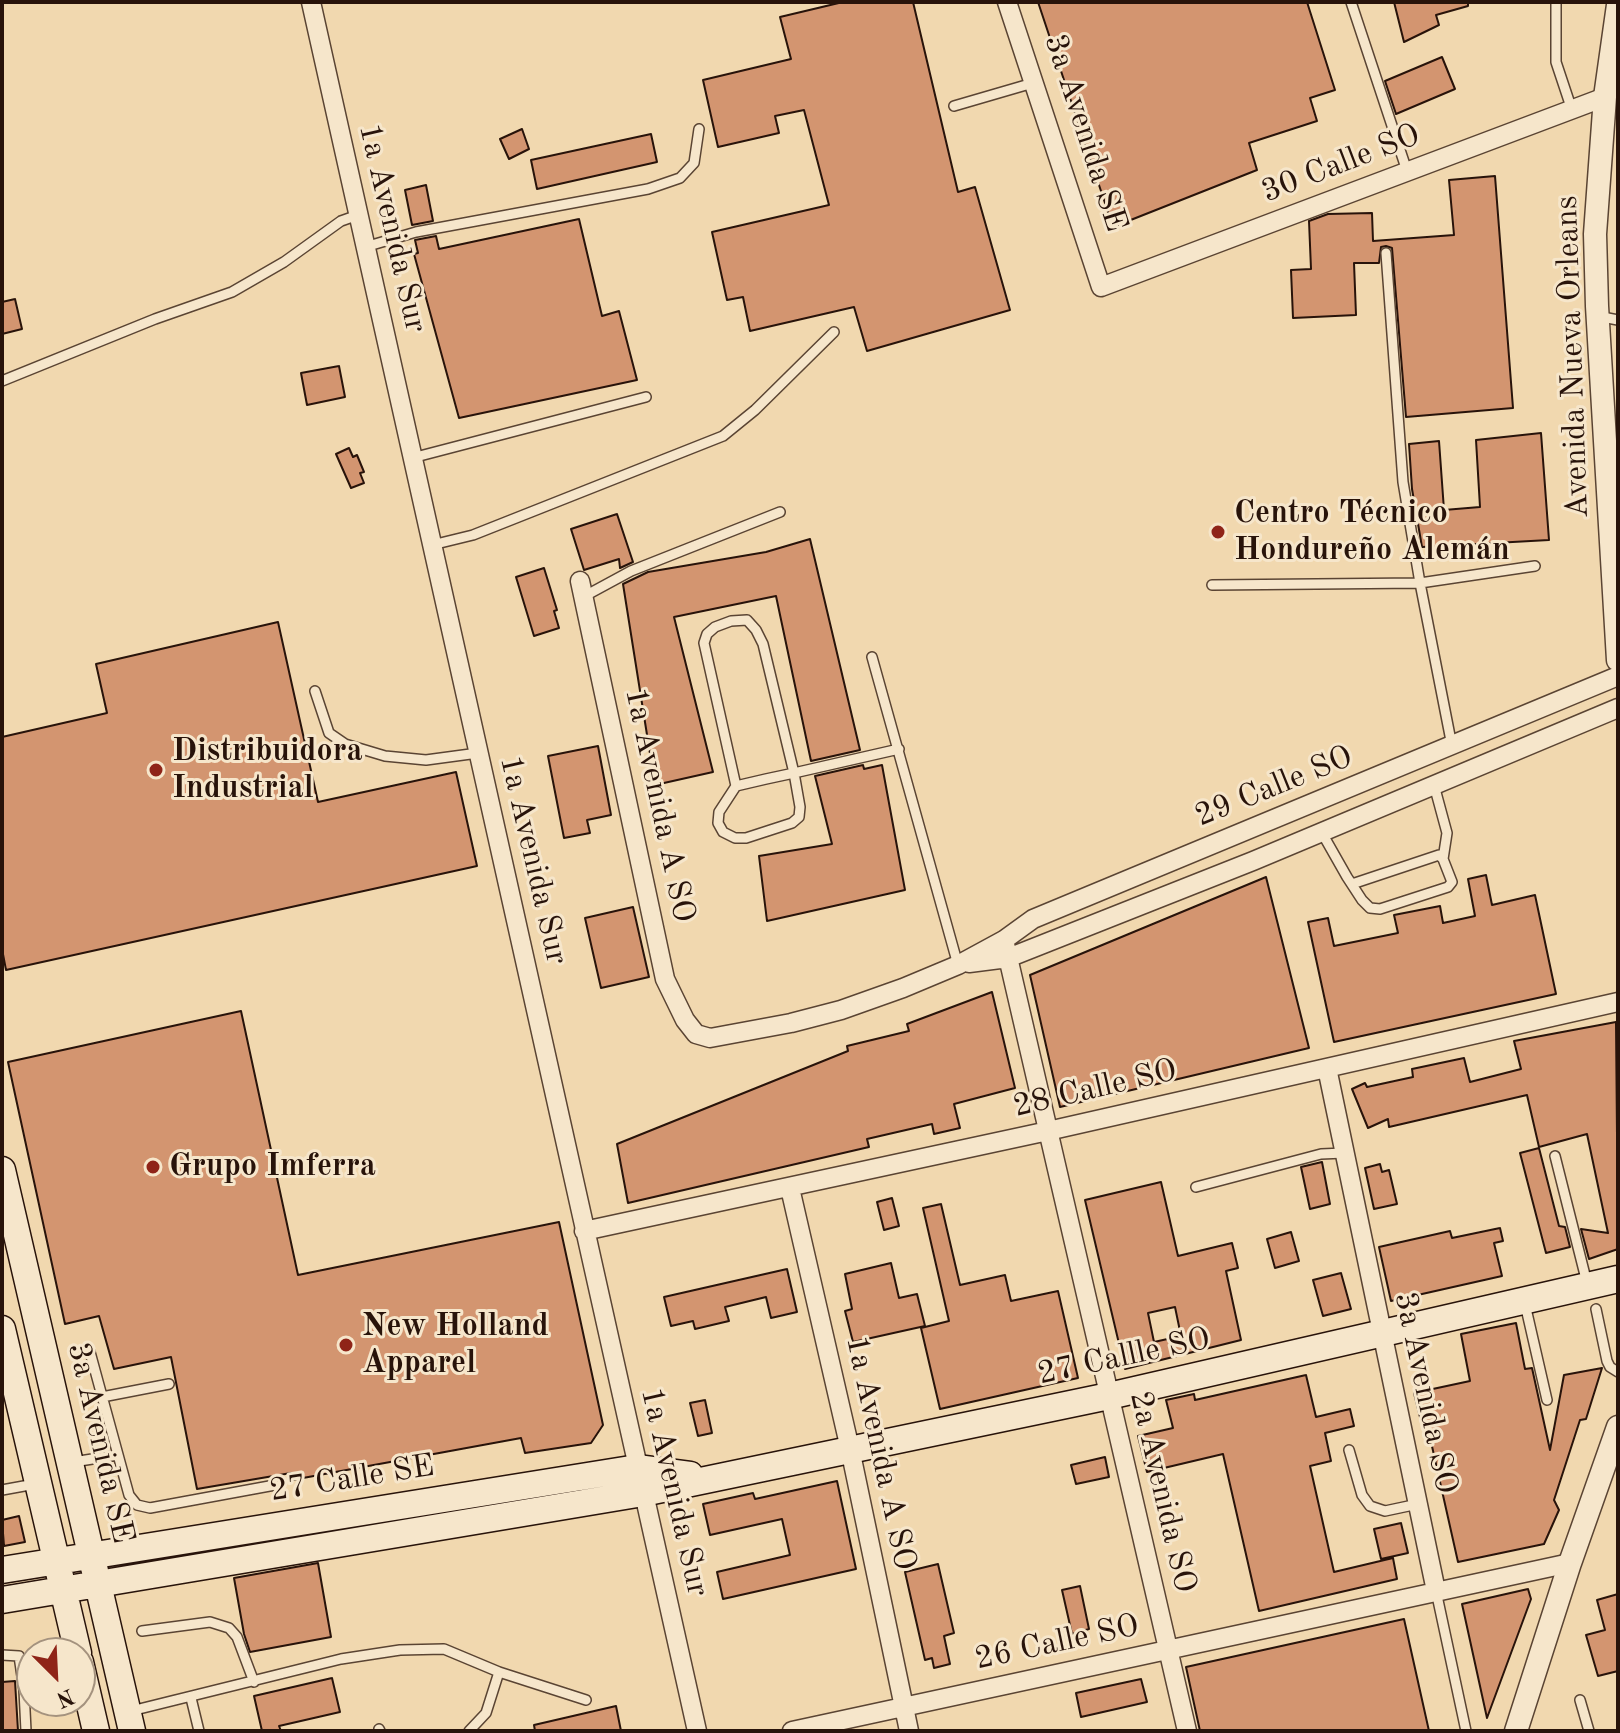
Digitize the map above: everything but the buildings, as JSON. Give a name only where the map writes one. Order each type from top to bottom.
[{"type":"main road","name":"3a Avenida SE","points":[[2,1170],[130,1722]]},
{"type":"main road","name":"27 Callle SO","points":[[714,1478],[1109,1396],[1524,1301],[1592,1298],[1618,1279]]},
{"type":"main road","points":[[2,1329],[10,1398],[38,1483],[74,1637]]},
{"type":"main road","name":"27 Calle SE","points":[[2,1570],[91,1555],[640,1480],[714,1478]]},
{"type":"main road","name":"27 Calle SE","points":[[2,1600],[640,1480]]},
{"type":"street","name":"1a Avenida Sur","points":[[311,2],[697,1731]]},
{"type":"street","name":"3a Avenida SE","points":[[1007,2],[1099,285]]},
{"type":"street","name":"Avenida Nueva Orleans","points":[[1618,5],[1605,97],[1595,234],[1608,318],[1618,660]]},
{"type":"street","name":"30 Calle SO","points":[[1099,285],[1605,97]]},
{"type":"street","name":"1a Avenida A SO","points":[[582,589],[665,979],[675,1002],[696,1034]]},
{"type":"street","name":"29 Calle SO","points":[[1006,949],[1033,919],[1618,676]]},
{"type":"street","name":"29 Calle SO","points":[[696,1034],[710,1038],[841,1010],[958,965],[1253,861],[1618,708]]},
{"type":"street","points":[[1308,805],[1322,833]]},
{"type":"street","points":[[1241,833],[1253,861]]},
{"type":"street","name":"2a Avenida SO","points":[[1006,949],[1187,1731]]},
{"type":"street","name":"28 Calle SO","points":[[584,1231],[1048,1131],[1618,1002]]},
{"type":"street","name":"3a Avenida SO","points":[[1327,1068],[1436,1591]]},
{"type":"street","name":"1a Avenida A SO","points":[[790,1188],[850,1449],[909,1731]]},
{"type":"street","points":[[1516,1731],[1618,1427]]},
{"type":"street","name":"26 Calle SO","points":[[792,1731],[1570,1563]]},
{"type":"lane","points":[[1351,2],[1407,171]]},
{"type":"lane","points":[[1556,2],[1556,62],[1572,110]]},
{"type":"lane","points":[[954,106],[1033,83]]},
{"type":"lane","points":[[365,247],[416,232],[648,189],[680,178],[694,163],[699,129]]},
{"type":"lane","points":[[2,381],[155,319],[232,292],[284,262],[341,221],[358,215]]},
{"type":"lane","points":[[1386,253],[1403,482],[1452,746]]},
{"type":"lane","points":[[432,545],[473,535],[723,436],[755,410],[834,332]]},
{"type":"lane","points":[[412,458],[646,397]]},
{"type":"lane","points":[[582,589],[780,512]]},
{"type":"lane","points":[[1212,585],[1420,583],[1535,566]]},
{"type":"lane","points":[[736,786],[704,643],[707,634],[715,627],[731,621],[747,620],[763,644],[794,773],[800,807],[799,817],[792,823],[746,838],[735,838],[723,832],[718,823],[719,812],[736,786],[794,773],[899,749]]},
{"type":"lane","points":[[872,657],[958,965]]},
{"type":"lane","points":[[315,691],[329,733],[345,744],[385,756],[426,760],[478,753]]},
{"type":"lane","points":[[1434,785],[1447,833],[1443,859]]},
{"type":"lane","points":[[1322,833],[1352,884],[1370,908],[1380,909],[1448,887],[1452,882],[1439,855],[1352,884]]},
{"type":"lane","points":[[1196,1187],[1321,1154],[1344,1153]]},
{"type":"lane","points":[[1555,1156],[1607,1361],[1618,1372]]},
{"type":"lane","points":[[1524,1301],[1547,1400]]},
{"type":"lane","points":[[90,1352],[129,1495],[137,1505],[150,1508],[275,1485]]},
{"type":"lane","points":[[102,1397],[169,1384]]},
{"type":"lane","points":[[1349,1450],[1362,1495],[1370,1506],[1385,1511],[1418,1504]]},
{"type":"lane","points":[[70,1462],[118,1455]]},
{"type":"lane","points":[[2,1490],[38,1483]]},
{"type":"lane","name":"3a Avenida SO","points":[[1436,1591],[1466,1731]]},
{"type":"lane","points":[[142,1631],[210,1622],[229,1628],[237,1637],[254,1682]]},
{"type":"lane","points":[[130,1722],[191,1698],[341,1659],[400,1650],[444,1649],[499,1672],[586,1700]]},
{"type":"lane","points":[[469,1731],[486,1713],[499,1672]]},
{"type":"lane","points":[[191,1698],[199,1731]]},
{"type":"lane","points":[[1580,1700],[1589,1731]]},
{"type":"place","name":"Centro Técnico Hondureño Alemán","points":[[1218,532]]},
{"type":"place","name":"Distribuidora Industrial","points":[[156,770]]},
{"type":"place","name":"Grupo Imferra","points":[[153,1167]]},
{"type":"place","name":"New Holland Apparel","points":[[346,1345]]}]
